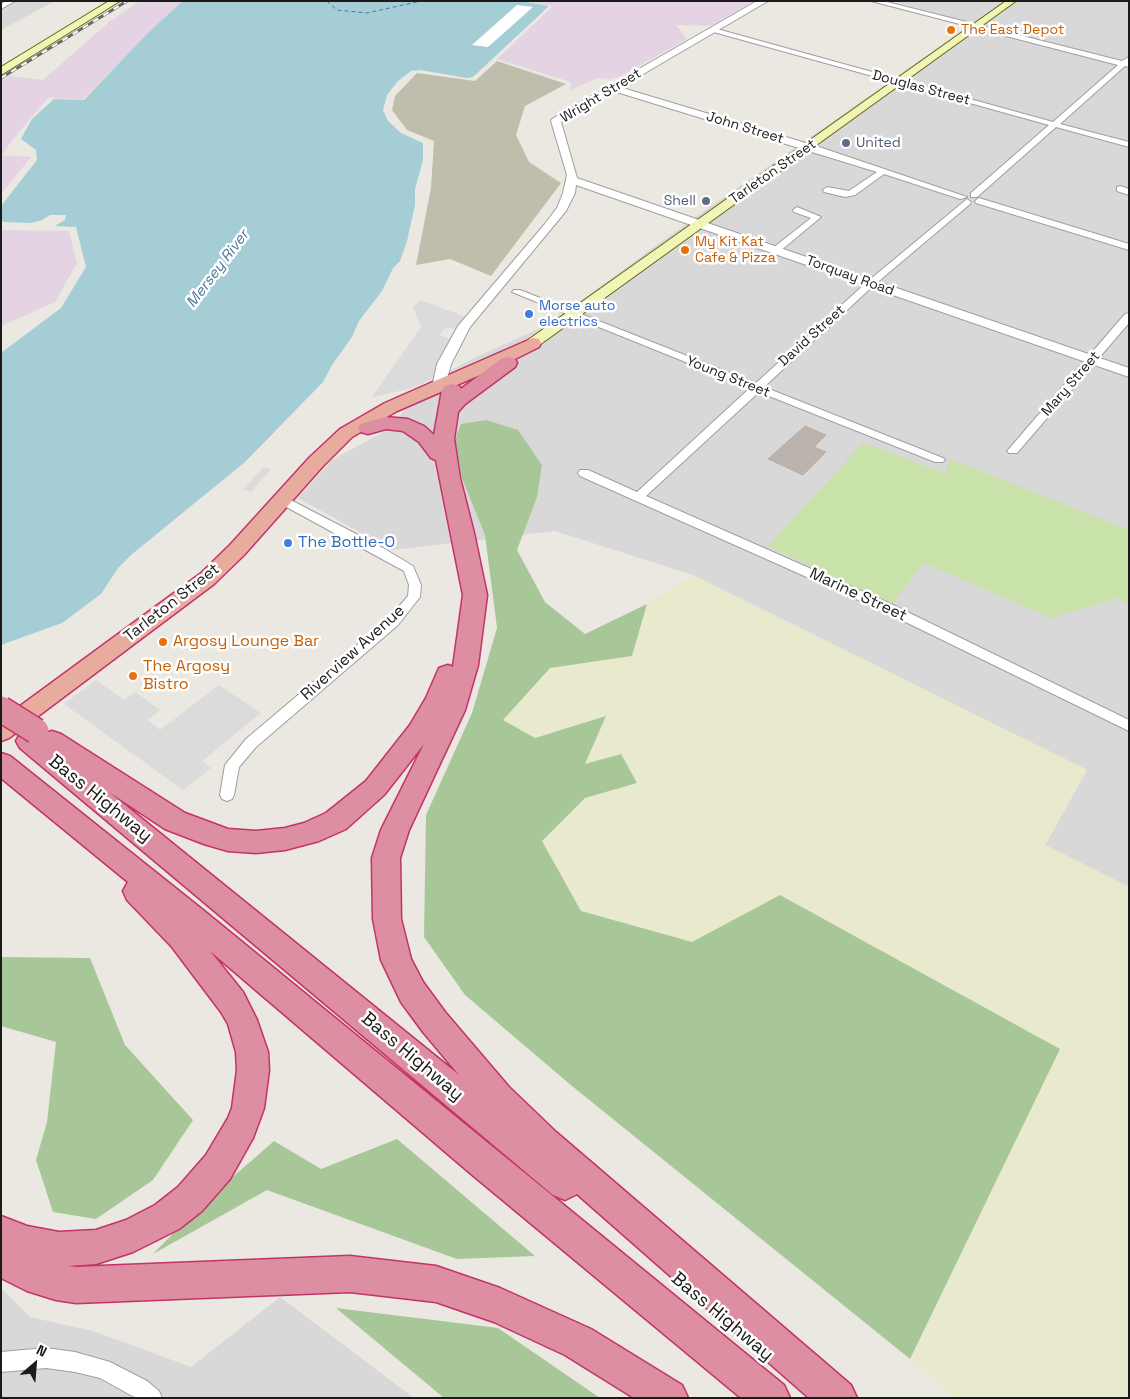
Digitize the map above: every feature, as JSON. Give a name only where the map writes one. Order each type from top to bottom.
[{"type":"highway","name":"Tarleton Street","points":[[508,363],[534,343]]},
{"type":"highway","name":"Tarleton Street","points":[[324,454],[368,428],[446,393],[534,343]]},
{"type":"highway","points":[[446,393],[456,402],[508,363]]},
{"type":"highway","name":"Tarleton Street","points":[[1,732],[207,579],[237,550],[324,454],[358,424],[401,403],[446,393]]},
{"type":"highway","points":[[446,393],[433,432],[438,454],[449,478]]},
{"type":"highway","points":[[446,393],[444,439],[449,478],[463,533],[474,595],[466,665],[452,710],[395,830],[386,858],[387,919],[396,960],[412,992],[434,1022],[498,1098],[544,1143],[838,1398]]},
{"type":"highway","points":[[368,428],[385,423],[408,426],[422,434],[438,454]]},
{"type":"highway","points":[[1,709],[33,736],[175,821],[204,833],[228,840],[256,842],[285,839],[309,833],[336,821],[375,788],[419,732],[438,699],[454,661],[462,628],[465,581],[463,533]]},
{"type":"highway","name":"Bass Highway","points":[[1,718],[33,736],[720,1316],[821,1398]]},
{"type":"highway","name":"Bass Highway","points":[[1,763],[193,919],[482,1161],[771,1398]]},
{"type":"highway","points":[[1,1233],[43,1248],[78,1249],[114,1242],[149,1228],[190,1199],[218,1167],[241,1127],[248,1108],[251,1089],[252,1052],[248,1036],[232,1002],[182,938],[65,816]]},
{"type":"highway","points":[[1,1258],[27,1273],[56,1282],[76,1285],[350,1274],[436,1284],[500,1306],[578,1342],[669,1398]]},
{"type":"main road","points":[[1,68],[111,1]]},
{"type":"main road","points":[[1,72],[116,1]]},
{"type":"main road","name":"Tarleton Street","points":[[534,343],[1012,1]]},
{"type":"street","points":[[1,7],[12,1]]},
{"type":"street","name":"Wright Street","points":[[446,393],[444,364],[457,337],[469,318],[562,209],[569,194],[572,180],[570,166],[556,121],[764,1]]},
{"type":"street","points":[[874,1],[1127,62]]},
{"type":"street","name":"Douglas Street","points":[[714,31],[1129,145]]},
{"type":"street","name":"David Street","points":[[639,496],[870,284],[971,199],[1127,62]]},
{"type":"street","name":"John Street","points":[[613,88],[1129,247]]},
{"type":"street","points":[[827,190],[852,194],[883,171]]},
{"type":"street","name":"Torquay Road","points":[[572,180],[1129,372]]},
{"type":"street","points":[[776,250],[817,217],[797,210]]},
{"type":"street","name":"Young Street","points":[[517,292],[939,460]]},
{"type":"street","name":"Mary Street","points":[[1013,451],[1129,316]]},
{"type":"street","name":"Marine Street","points":[[584,473],[888,608],[1129,726]]},
{"type":"street","name":"Riverview Avenue","points":[[227,795],[232,765],[251,743],[393,622],[414,597],[415,585],[409,570],[379,551],[283,500]]},
{"type":"street","points":[[1,1362],[46,1358],[75,1362],[103,1369],[140,1388],[152,1398]]},
{"type":"shaded area","points":[[1,1],[55,1],[1,30]]},
{"type":"shaded area","points":[[140,1],[183,1],[83,99],[48,98],[2,155],[31,157],[1,194],[1,81],[9,76],[43,80],[109,22]]},
{"type":"shaded area","points":[[524,1],[754,1],[710,26],[676,25],[687,39],[619,77],[609,79],[598,78],[570,90],[571,82],[497,59],[553,6]]},
{"type":"shaded area","points":[[892,1],[1129,1],[1129,887],[1045,845],[1087,770],[693,575],[555,531],[392,550],[298,498],[332,460],[389,429],[428,382],[474,358],[538,329],[565,312],[694,218],[972,24]]},
{"type":"shaded area","points":[[497,61],[566,84],[525,106],[516,135],[529,162],[561,183],[491,276],[450,259],[416,265],[431,188],[434,141],[407,130],[392,110],[395,96],[417,73],[475,81]]},
{"type":"shaded area","points":[[1,230],[69,231],[77,263],[55,302],[1,326]]},
{"type":"shaded area","points":[[420,300],[466,317],[456,329],[446,327],[439,335],[450,339],[432,379],[412,388],[372,397],[421,327],[413,307]]},
{"type":"shaded area","points":[[264,467],[271,469],[251,492],[243,489]]},
{"type":"shaded area","points":[[96,680],[124,700],[135,692],[160,710],[147,720],[160,730],[219,685],[261,713],[202,761],[211,768],[183,790],[64,704]]},
{"type":"shaded area","points":[[1,1288],[30,1317],[93,1331],[191,1367],[280,1297],[414,1398],[1,1398]]},
{"type":"green space","points":[[486,420],[518,430],[542,465],[537,497],[517,550],[545,602],[585,634],[647,604],[632,656],[550,668],[503,720],[535,738],[606,716],[585,764],[621,754],[637,783],[585,798],[542,841],[581,911],[692,942],[780,895],[1060,1049],[910,1359],[572,1086],[465,995],[424,937],[426,815],[472,713],[497,628],[485,535],[462,478],[455,440],[461,424]]},
{"type":"green space","points":[[863,443],[945,473],[950,459],[1129,530],[1129,605],[1118,598],[1051,618],[924,563],[892,604],[768,546]]},
{"type":"green space","points":[[693,575],[1087,770],[1045,845],[1129,887],[1129,1398],[954,1398],[910,1359],[1059,1049],[780,895],[692,943],[581,911],[542,841],[585,798],[637,783],[585,765],[606,716],[535,738],[503,720],[550,668],[632,656],[647,604]]},
{"type":"green space","points":[[1,957],[90,958],[125,1045],[193,1120],[153,1180],[96,1219],[53,1212],[36,1160],[47,1122],[56,1042],[1,1026]]},
{"type":"green space","points":[[397,1139],[535,1256],[457,1259],[267,1190],[153,1254],[204,1202],[274,1141],[321,1169]]},
{"type":"green space","points":[[336,1308],[498,1328],[600,1398],[444,1398]]},
{"type":"water","name":"Mersey River","points":[[183,1],[521,1],[549,6],[473,77],[467,78],[420,70],[411,71],[398,81],[387,95],[383,110],[388,121],[401,133],[423,143],[423,160],[415,189],[415,205],[407,241],[400,261],[393,268],[382,291],[359,321],[352,337],[332,365],[323,382],[245,462],[131,555],[118,568],[101,594],[62,623],[1,645],[1,353],[61,308],[86,267],[76,227],[55,226],[65,220],[66,215],[50,215],[42,220],[31,223],[6,222],[1,221],[1,206],[37,160],[36,150],[21,139],[32,119],[54,99],[84,100],[149,32]]},
{"type":"pier","points":[[517,5],[533,7],[488,47],[472,45]]},
{"type":"building","points":[[805,426],[826,435],[814,447],[826,452],[803,475],[768,459]]},
{"type":"ferry route","points":[[327,1],[337,10],[367,13],[421,1]]},
{"type":"railway","points":[[1,78],[127,1]]},
{"type":"place","name":"The East Depot","points":[[951,30]]},
{"type":"place","name":"United","points":[[846,143]]},
{"type":"place","name":"Shell","points":[[706,201]]},
{"type":"place","name":"My Kit Kat Cafe & Pizza","points":[[685,250]]},
{"type":"place","name":"Morse auto electrics","points":[[529,314]]},
{"type":"place","name":"The Bottle-O","points":[[288,543]]},
{"type":"place","name":"Argosy Lounge Bar","points":[[163,642]]},
{"type":"place","name":"The Argosy Bistro","points":[[133,676]]}]
